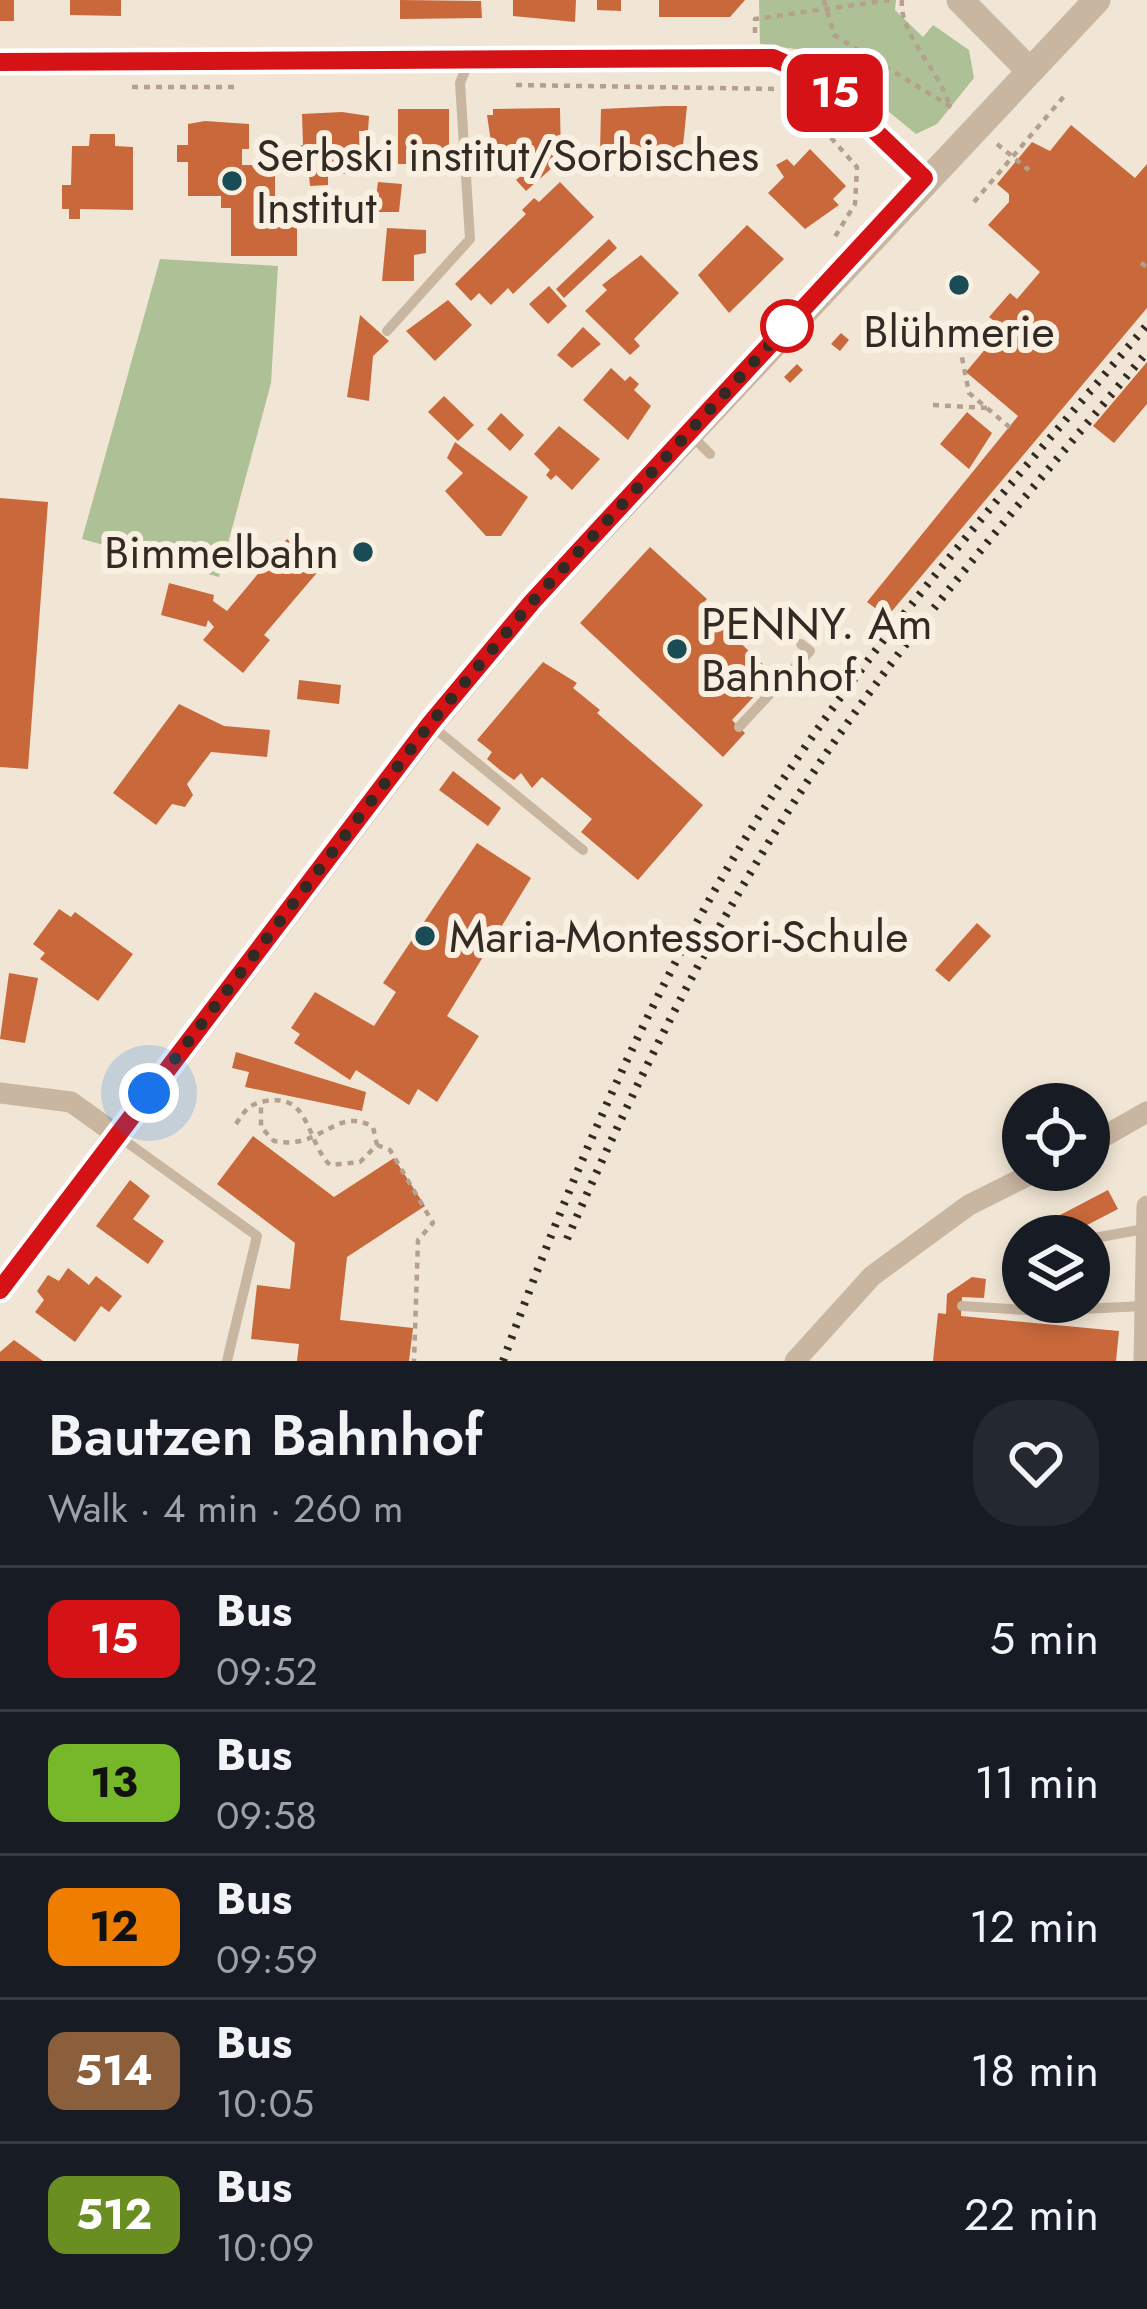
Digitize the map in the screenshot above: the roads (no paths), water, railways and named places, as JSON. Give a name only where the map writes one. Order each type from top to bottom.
[{"type":"street","points":[[960,0],[1029,70]]},
{"type":"street","points":[[0,1290],[430,724],[532,602],[924,178],[1097,0]]},
{"type":"street","points":[[0,62],[755,57],[794,64],[822,80],[924,178]]},
{"type":"street","points":[[0,1093],[71,1102],[117,1135]]},
{"type":"street","points":[[1110,1133],[1147,1112]]},
{"type":"street","points":[[795,1361],[872,1276],[969,1205],[1002,1188]]},
{"type":"street","points":[[1144,1361],[1145,1217]]},
{"type":"lane","points":[[387,331],[470,239],[460,83],[469,61]]},
{"type":"lane","points":[[688,432],[710,454]]},
{"type":"lane","points":[[739,727],[810,651],[801,644]]},
{"type":"lane","points":[[430,724],[584,850]]},
{"type":"lane","points":[[117,1135],[193,1182],[257,1236],[226,1361]]},
{"type":"lane","points":[[1110,1231],[1145,1217]]},
{"type":"lane","points":[[962,1306],[1042,1311],[1144,1306]]},
{"type":"railway","points":[[503,1361],[560,1213],[624,1067],[696,924],[778,787],[909,608],[1147,325]]},
{"type":"railway","points":[[567,1239],[691,980],[799,795],[912,636],[1147,352]]},
{"type":"place","name":"Serbski institut/Sorbisches Institut","points":[[232,181]]},
{"type":"place","name":"Blühmerie","points":[[959,285]]},
{"type":"place","name":"Bimmelbahn","points":[[363,552]]},
{"type":"place","name":"PENNY. Am Bahnhof","points":[[677,649]]},
{"type":"place","name":"Maria-Montessori-Schule","points":[[425,936]]}]
